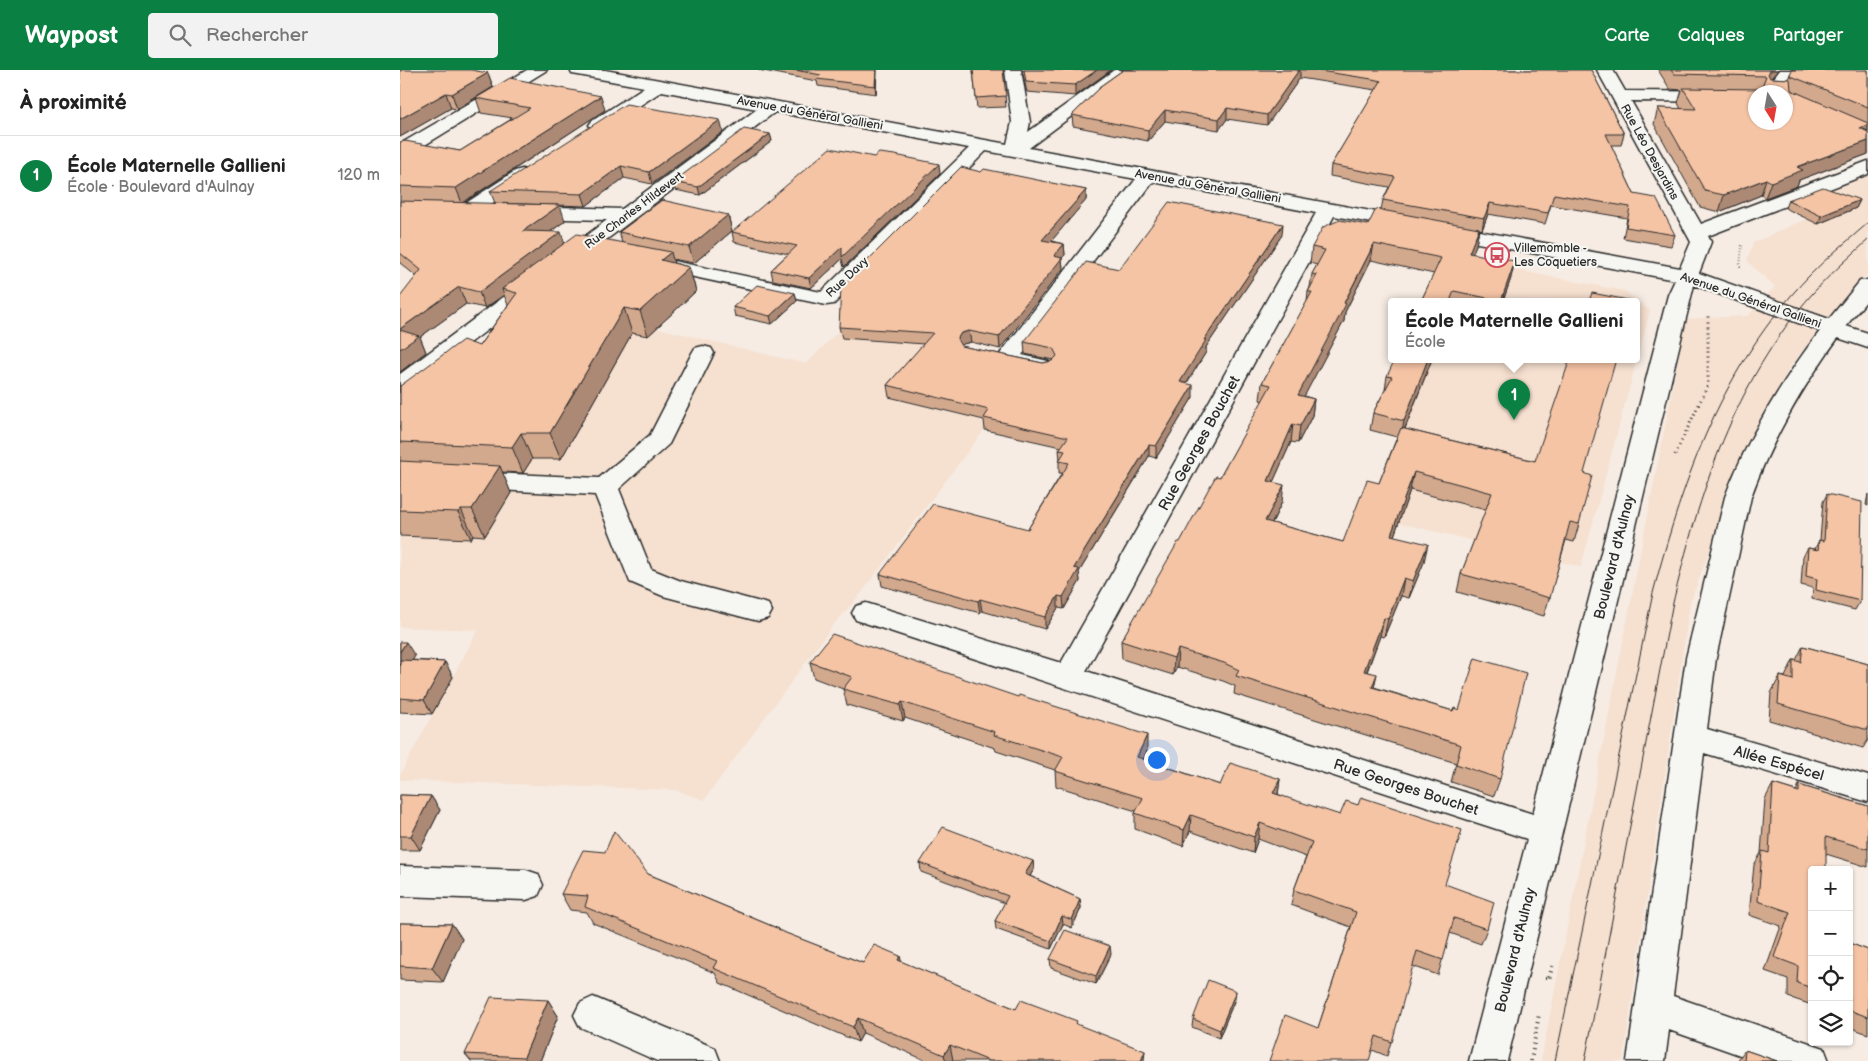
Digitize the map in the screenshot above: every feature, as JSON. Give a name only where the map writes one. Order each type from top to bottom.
[{"type":"street","points":[[400,152],[539,70]]},
{"type":"street","name":"Avenue du Général Gallieni","points":[[578,70],[1688,276],[1868,342]]},
{"type":"street","points":[[1013,70],[1021,122],[1015,150]]},
{"type":"street","points":[[1015,150],[1125,70]]},
{"type":"street","name":"Rue Léo Desjardins","points":[[1605,70],[1682,210],[1697,233]]},
{"type":"street","points":[[1776,85],[1787,70]]},
{"type":"street","points":[[686,90],[704,78]]},
{"type":"street","points":[[582,135],[659,85]]},
{"type":"street","points":[[1619,96],[1748,97]]},
{"type":"street","name":"Rue Charles Hildevert","points":[[400,385],[772,106]]},
{"type":"street","name":"Rue Davy","points":[[634,259],[826,300],[983,144]]},
{"type":"street","points":[[533,168],[457,210],[628,214]]},
{"type":"street","points":[[1697,233],[1868,168]]},
{"type":"street","points":[[1044,366],[998,357],[1149,175]]},
{"type":"street","name":"Rue Georges Bouchet","points":[[1068,677],[1329,208]]},
{"type":"street","name":"Boulevard d'Aulnay","points":[[1488,1061],[1544,831],[1662,370],[1679,295],[1701,242],[1697,233]]},
{"type":"street","points":[[581,250],[605,253]]},
{"type":"street","points":[[1646,1061],[1701,658],[1738,497],[1746,475],[1805,365],[1848,306],[1868,286]]},
{"type":"street","points":[[400,478],[605,486],[660,439],[703,353]]},
{"type":"street","points":[[605,486],[640,575],[673,589],[758,611]]},
{"type":"street","name":"Rue Georges Bouchet","points":[[866,613],[1544,831]]},
{"type":"street","name":"Allée Espécel","points":[[1691,738],[1868,789]]},
{"type":"street","points":[[400,882],[526,885]]},
{"type":"street","points":[[1654,1007],[1810,1061]]},
{"type":"street","points":[[593,1015],[701,1061]]},
{"type":"shaded area","points":[[1868,175],[1868,273],[1844,299],[1789,368],[1736,479],[1690,603],[1623,1061],[1541,1061],[1686,319],[1748,316],[1775,287],[1747,261],[1753,243],[1826,210],[1808,198]]},
{"type":"shaded area","points":[[1469,261],[1625,291],[1634,298],[1454,298]]},
{"type":"shaded area","points":[[1640,303],[1650,311],[1640,348]]},
{"type":"shaded area","points":[[866,304],[953,323],[889,397],[990,422],[859,596],[834,624],[704,800],[676,790],[400,780],[400,775],[478,630],[400,627],[400,406],[574,318],[648,336],[657,328],[806,364]]},
{"type":"shaded area","points":[[1430,363],[1636,363],[1581,567],[1371,516]]},
{"type":"building","points":[[400,70],[471,70],[488,73],[452,94],[446,93],[400,119]]},
{"type":"building","points":[[795,70],[876,70],[875,86],[817,79],[821,75]]},
{"type":"building","points":[[973,70],[1003,70],[1006,96],[976,98]]},
{"type":"building","points":[[1024,70],[1097,70],[1075,85],[1026,82]]},
{"type":"building","points":[[1123,70],[1299,70],[1267,115],[1227,108],[1219,119],[1165,110],[1148,130],[1072,115],[1101,87],[1099,87]]},
{"type":"building","points":[[1313,70],[1591,70],[1624,134],[1606,134],[1634,194],[1656,198],[1675,235],[1626,227],[1630,207],[1554,194],[1548,213],[1490,203],[1484,218],[1383,200],[1395,177],[1331,165],[1381,81]]},
{"type":"building","points":[[1671,70],[1771,70],[1768,74],[1770,78],[1790,79],[1791,85],[1763,85],[1766,76],[1674,74]]},
{"type":"building","points":[[1792,70],[1868,70],[1868,107],[1791,76]]},
{"type":"building","points":[[510,78],[601,96],[456,188],[400,186],[400,142],[405,141],[460,151],[530,108],[476,98]]},
{"type":"building","points":[[1683,88],[1748,89],[1748,130],[1793,130],[1793,91],[1868,123],[1868,125],[1860,128],[1868,132],[1868,141],[1797,167],[1803,170],[1771,182],[1766,179],[1724,195],[1705,191],[1658,108],[1696,109]]},
{"type":"building","points":[[626,104],[720,120],[649,172],[621,166],[582,194],[490,191]]},
{"type":"building","points":[[744,129],[770,134],[698,187],[673,182]]},
{"type":"building","points":[[830,148],[874,157],[879,153],[895,155],[939,164],[842,257],[842,247],[809,278],[771,270],[797,246],[732,232]]},
{"type":"building","points":[[961,167],[981,172],[984,169],[1086,190],[1042,240],[1064,244],[1054,256],[1062,258],[999,337],[969,331],[961,333],[957,339],[961,346],[1043,363],[1052,361],[1057,356],[1053,348],[1024,342],[1086,262],[1119,269],[1169,202],[1283,224],[1204,340],[1206,340],[1180,382],[1193,385],[1156,446],[1149,445],[1074,568],[1079,569],[1063,597],[1058,596],[1045,617],[880,574],[933,504],[1028,529],[1069,463],[1059,461],[1065,451],[1059,450],[1068,437],[984,418],[989,410],[887,385],[933,333],[839,327],[841,287]]},
{"type":"building","points":[[1823,187],[1860,200],[1821,216],[1788,200]]},
{"type":"building","points":[[662,200],[728,215],[689,247],[619,232]]},
{"type":"building","points":[[400,201],[560,205],[523,231],[561,232],[479,292],[459,287],[400,329],[400,297],[421,270],[400,253]]},
{"type":"building","points":[[1376,209],[1479,228],[1469,253],[1515,261],[1502,298],[1487,298],[1454,291],[1451,298],[1422,298],[1441,258],[1374,244],[1344,303],[1346,304],[1298,395],[1314,399],[1300,426],[1293,424],[1268,481],[1284,485],[1265,521],[1343,542],[1367,480],[1379,483],[1401,428],[1535,461],[1569,363],[1615,363],[1584,473],[1592,476],[1579,524],[1570,522],[1550,598],[1461,574],[1492,493],[1414,472],[1391,535],[1428,544],[1413,581],[1404,578],[1388,619],[1384,618],[1364,671],[1377,674],[1372,687],[1453,711],[1454,708],[1459,710],[1475,658],[1526,673],[1500,779],[1456,764],[1461,745],[1236,676],[1239,670],[1224,663],[1178,649],[1174,658],[1121,641],[1178,542],[1180,542],[1216,476],[1220,477],[1271,385],[1262,383],[1312,292],[1308,292],[1317,275],[1312,274],[1325,250],[1312,247],[1323,227],[1340,220],[1368,225]]},
{"type":"building","points":[[577,234],[671,252],[661,260],[689,267],[640,311],[624,308],[550,433],[521,433],[512,447],[400,442],[400,386],[463,340],[479,346],[517,293],[502,289]]},
{"type":"building","points":[[757,285],[795,293],[770,316],[733,307]]},
{"type":"building","points":[[1592,293],[1618,298],[1590,298]]},
{"type":"building","points":[[400,330],[419,336],[400,349]]},
{"type":"building","points":[[1393,363],[1426,363],[1404,421],[1373,413],[1392,377],[1387,376]]},
{"type":"building","points":[[400,461],[500,466],[472,509],[461,509],[458,512],[400,510]]},
{"type":"building","points":[[1827,494],[1862,502],[1860,601],[1816,590],[1817,579],[1806,576],[1808,548],[1818,550],[1819,540],[1824,541]]},
{"type":"building","points":[[832,634],[1018,697],[1019,695],[1147,735],[1137,757],[1220,785],[1230,763],[1280,779],[1273,793],[1340,815],[1346,801],[1358,805],[1361,797],[1462,830],[1445,884],[1494,902],[1487,929],[1454,918],[1443,960],[1417,951],[1392,1042],[1376,1036],[1369,1061],[1269,1061],[1285,1015],[1318,1028],[1356,912],[1294,890],[1312,842],[1260,823],[1254,837],[1191,815],[1184,830],[1135,813],[1143,798],[1055,771],[1063,757],[994,735],[995,732],[902,702],[900,705],[843,689],[852,677],[810,662]]},
{"type":"building","points":[[400,642],[406,642],[400,652]]},
{"type":"building","points":[[1803,646],[1868,664],[1868,730],[1778,704],[1780,676],[1793,680],[1793,660],[1801,662]]},
{"type":"building","points":[[400,660],[445,662],[424,700],[400,698]]},
{"type":"building","points":[[1773,784],[1799,792],[1799,785],[1868,806],[1868,849],[1826,837],[1826,866],[1808,866],[1808,987],[1797,983],[1798,966],[1774,957],[1790,912],[1758,901],[1762,851],[1769,853]]},
{"type":"building","points":[[400,795],[431,796],[411,836],[400,836]]},
{"type":"building","points":[[943,827],[1033,861],[1025,874],[1080,899],[1072,920],[1062,916],[1051,941],[995,921],[1008,896],[920,863]]},
{"type":"building","points":[[614,831],[648,874],[778,930],[863,963],[874,945],[900,956],[898,960],[1016,1009],[1021,1000],[1077,1021],[1076,1024],[1145,1051],[1141,1061],[989,1061],[950,1045],[944,1055],[858,1018],[853,1027],[713,968],[717,961],[585,907],[588,896],[561,894],[583,850],[605,852]]},
{"type":"building","points":[[400,923],[452,924],[432,968],[400,966]]},
{"type":"building","points":[[1065,930],[1110,946],[1096,976],[1050,959]]},
{"type":"building","points":[[1853,944],[1868,950],[1868,1017],[1853,1011]]},
{"type":"building","points":[[1208,980],[1236,991],[1220,1030],[1193,1019]]},
{"type":"building","points":[[491,997],[548,1000],[524,1057],[465,1054]]},
{"type":"building","points":[[1745,1050],[1777,1061],[1744,1061]]},
{"type":"tram line","points":[[1555,1061],[1653,593],[1678,507],[1693,465],[1710,424],[1730,385],[1753,347],[1779,310],[1816,269],[1868,223]]},
{"type":"tram line","points":[[1585,1061],[1672,607],[1694,522],[1708,481],[1741,401],[1761,364],[1785,327],[1833,272],[1868,240]]},
{"type":"place","name":"Villemomble - Les Coquetiers","points":[[1497,255]]},
{"type":"place","name":"École Maternelle Gallieni","points":[[1514,420]]}]
